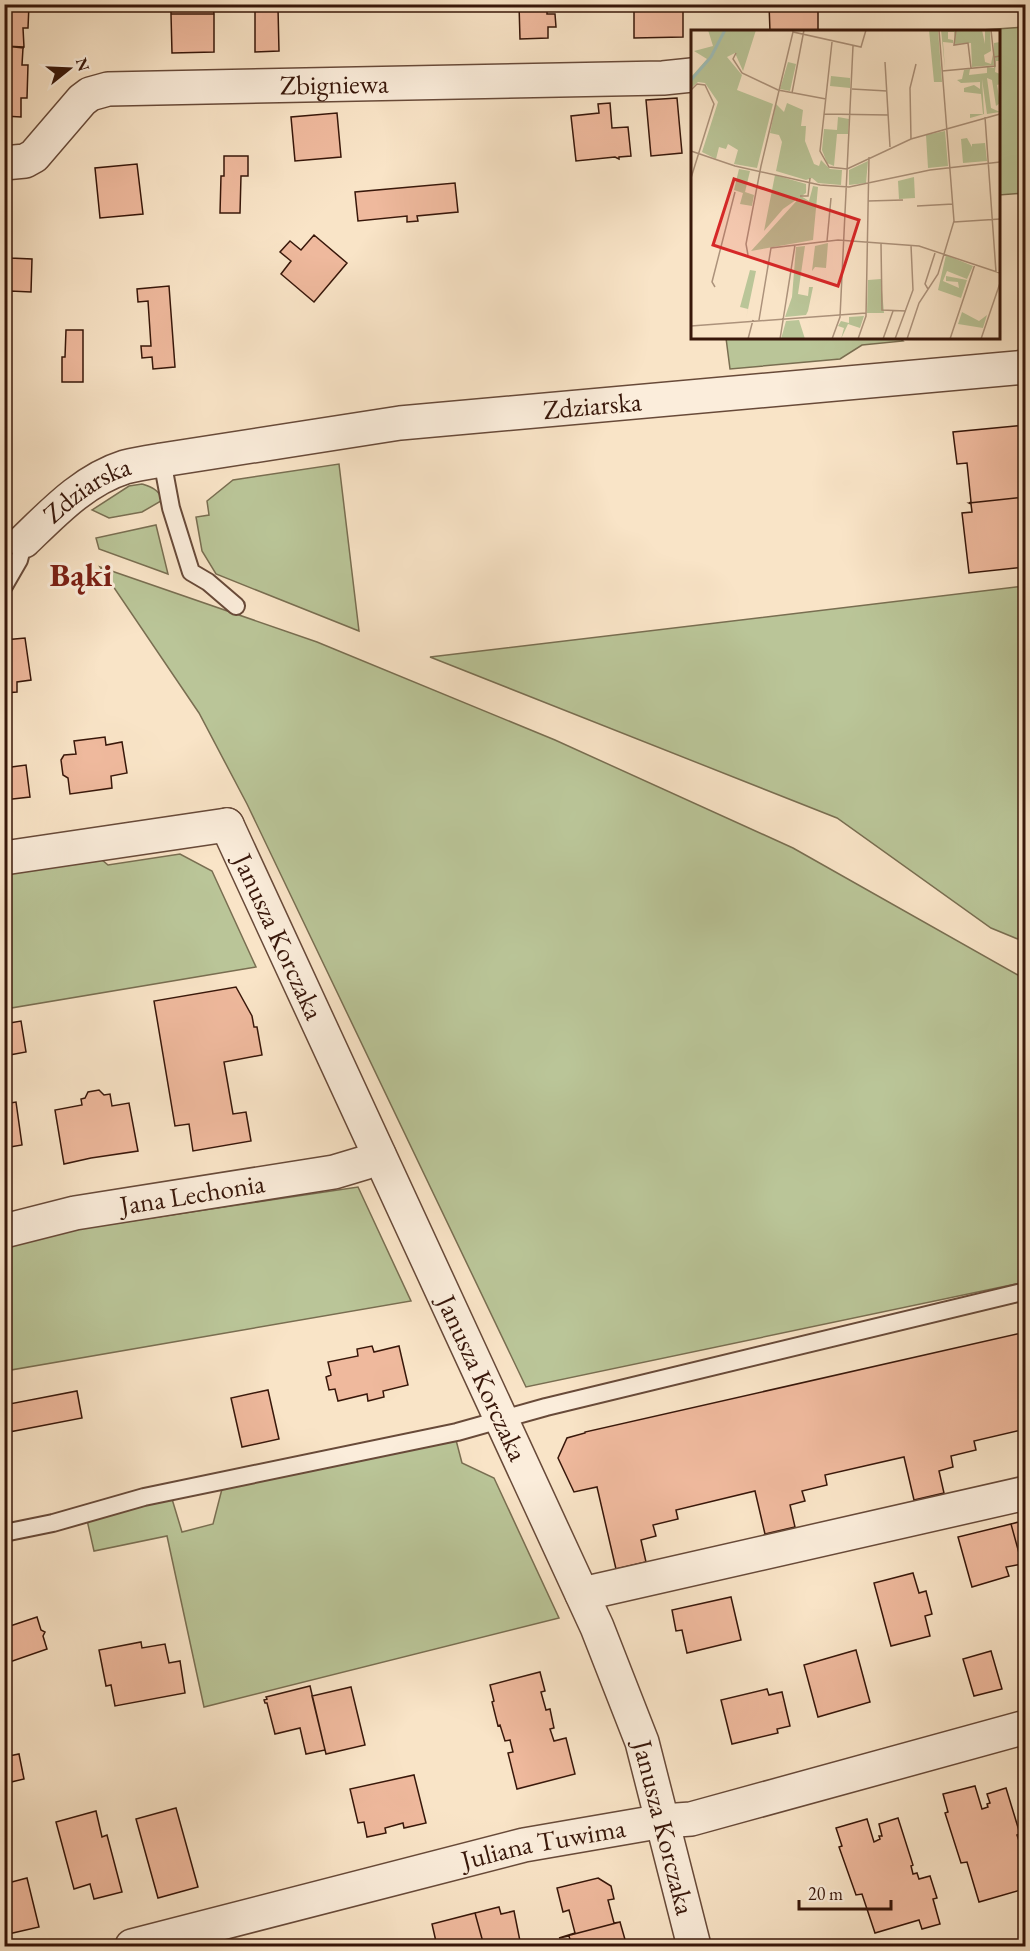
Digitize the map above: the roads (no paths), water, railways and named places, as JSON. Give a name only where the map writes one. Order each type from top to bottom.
[{"type":"street","name":"Zbigniewa","points":[[4,163],[25,161],[34,156],[82,100],[90,94],[108,89],[652,78],[691,75]]},
{"type":"street","name":"Zdziarska","points":[[24,541],[65,501],[85,488],[125,467],[162,460],[400,423],[1026,368]]},
{"type":"street","name":"Janusza Korczaka","points":[[4,858],[227,825],[597,1627],[639,1734],[694,1947]]},
{"type":"street","name":"Jana Lechonia","points":[[4,1230],[75,1213],[334,1172],[364,1163],[379,1155]]},
{"type":"street","points":[[582,1594],[1026,1493]]},
{"type":"street","name":"Juliana Tuwima","points":[[132,1947],[524,1845],[663,1821],[691,1819],[1026,1727]]},
{"type":"lane","name":"Zdziarska","points":[[162,460],[171,508],[191,572],[208,582],[236,606]]},
{"type":"lane","points":[[4,586],[19,560],[24,541]]},
{"type":"lane","points":[[4,1533],[53,1523],[144,1497],[457,1432],[501,1419],[1026,1291]]},
{"type":"district","name":"Bąki","points":[[81,574]]}]
